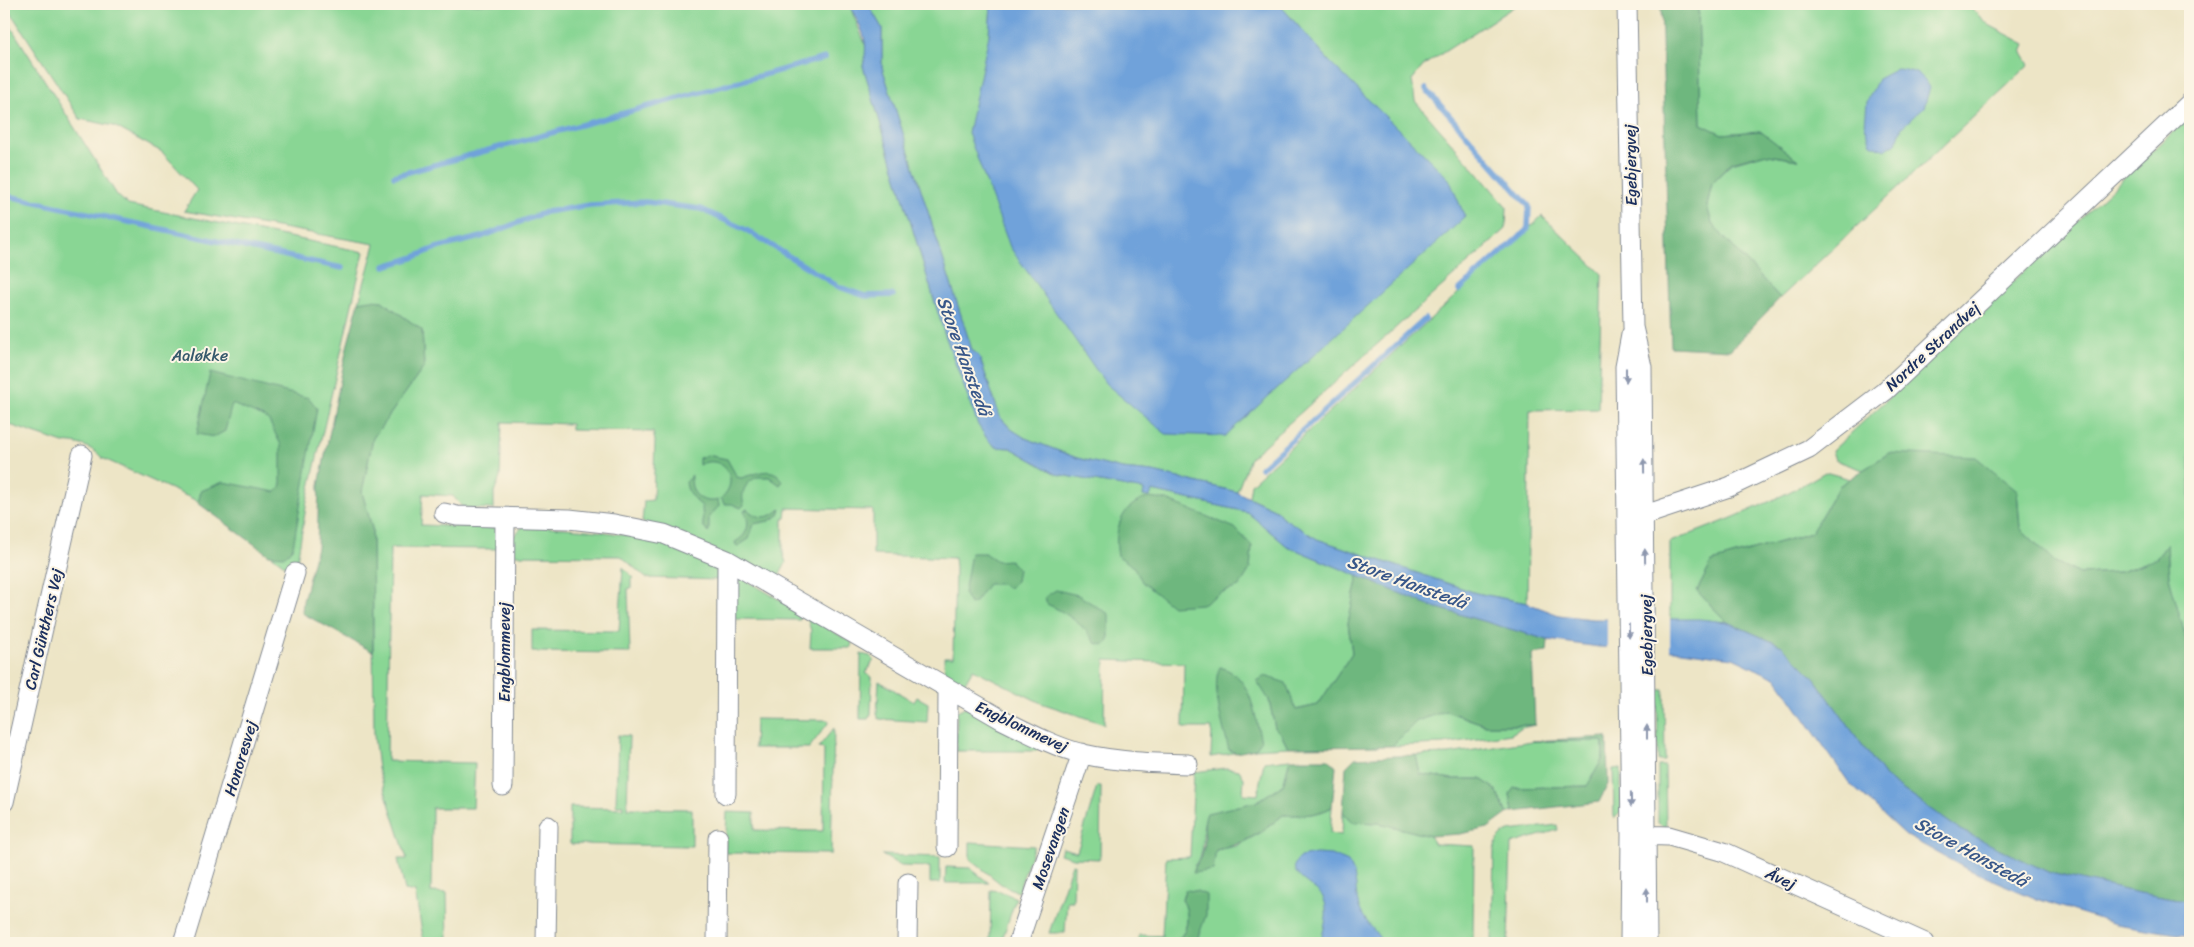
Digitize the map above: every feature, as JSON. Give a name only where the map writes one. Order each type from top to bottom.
[{"type":"street","name":"Egebjergvej","points":[[1627,4],[1633,327],[1642,367],[1636,516],[1636,598],[1639,835],[1647,943]]},
{"type":"street","name":"Nordre Strandvej","points":[[1636,516],[1736,484],[1809,449],[1885,391],[2190,104]]},
{"type":"street","name":"Carl Günthers Vej","points":[[4,802],[82,455]]},
{"type":"street","name":"Engblommevej","points":[[444,513],[457,516],[570,519],[614,524],[664,534],[727,560],[1001,719],[1044,739],[1082,753],[1130,762],[1188,764]]},
{"type":"street","name":"Engblommevej","points":[[503,786],[505,518]]},
{"type":"street","points":[[726,794],[727,560]]},
{"type":"street","name":"Honoresvej","points":[[183,943],[295,573]]},
{"type":"street","points":[[948,689],[948,847]]},
{"type":"street","name":"Mosevangen","points":[[1018,943],[1082,753]]},
{"type":"street","points":[[546,943],[548,826]]},
{"type":"street","name":"Egebjergvej","points":[[1630,943],[1639,835]]},
{"type":"street","name":"Åvej","points":[[1639,835],[1669,836],[1724,852],[1925,943]]},
{"type":"street","points":[[717,943],[718,838]]},
{"type":"street","points":[[907,943],[908,883]]},
{"type":"green space","points":[[5,4],[849,4],[867,49],[863,66],[944,332],[978,424],[988,440],[996,447],[1011,448],[1056,474],[1145,490],[1143,496],[1152,491],[1247,512],[1287,546],[1358,576],[1348,623],[1352,653],[1318,705],[1295,710],[1269,700],[1275,728],[1282,735],[1288,747],[1255,749],[1211,757],[1212,728],[1183,728],[1184,663],[1105,660],[1104,724],[1041,703],[973,669],[963,686],[942,675],[945,670],[944,657],[953,657],[954,558],[873,555],[873,510],[786,508],[785,519],[783,519],[783,553],[786,563],[777,580],[642,522],[644,501],[653,500],[655,441],[653,432],[571,430],[571,424],[502,422],[500,477],[494,493],[494,509],[463,508],[453,496],[423,494],[421,525],[498,528],[498,549],[390,548],[387,761],[475,763],[473,808],[432,808],[431,892],[447,893],[448,943],[424,943],[415,892],[405,890],[398,859],[407,859],[378,769],[374,735],[372,528],[362,492],[373,438],[424,367],[422,330],[382,301],[359,302],[375,244],[184,211],[197,190],[162,152],[114,126],[80,119]]},
{"type":"green space","points":[[868,4],[991,4],[989,35],[1329,61],[1279,4],[1518,4],[1424,65],[1412,80],[1415,101],[1507,207],[1506,229],[1250,458],[1237,492],[1153,472],[1122,469],[1077,458],[1025,438],[1011,429],[1000,417],[979,356],[972,350],[882,67],[882,28]]},
{"type":"green space","points":[[1661,4],[1698,4],[1701,124],[1722,134],[1760,131],[1798,160],[1763,154],[1732,162],[1712,183],[1707,206],[1712,224],[1780,298],[1730,350],[1671,347]]},
{"type":"green space","points":[[1698,4],[1966,4],[1989,25],[2025,44],[2022,53],[2029,65],[1780,298],[1712,224],[1707,206],[1712,183],[1732,163],[1763,154],[1797,160],[1760,131],[1722,134],[1701,124]]},
{"type":"green space","name":"Aaløkke","points":[[4,16],[117,195],[128,205],[364,252],[307,501],[295,573],[202,503],[102,458],[95,451],[84,446],[63,443],[4,423]]},
{"type":"green space","points":[[2190,116],[2190,653],[2169,577],[2167,545],[2156,559],[2120,572],[2080,574],[2055,562],[2020,528],[2017,491],[1889,453],[1863,470],[1835,460],[1832,451]]},
{"type":"green space","points":[[1542,216],[1602,274],[1598,409],[1530,410],[1527,603],[1476,593],[1317,539],[1282,517],[1276,510],[1249,497],[1251,484]]},
{"type":"green space","points":[[382,301],[422,330],[424,367],[373,438],[362,492],[372,528],[373,652],[302,613],[303,601],[317,547],[319,485],[347,347],[359,302]]},
{"type":"green space","points":[[210,373],[309,398],[317,408],[293,547],[285,556],[269,555],[198,503],[201,491],[223,482],[276,492],[281,487],[281,445],[268,419],[232,404],[225,431],[214,437],[197,434]]},
{"type":"green space","points":[[1889,453],[1976,457],[2017,491],[2020,528],[2055,562],[2080,574],[2120,572],[2156,559],[2167,544],[2169,577],[2190,653],[2190,902],[2134,892],[2050,873],[1960,830],[1886,778],[1814,678],[1782,646],[1727,622],[1697,591],[1712,562],[1811,533],[1839,486]]},
{"type":"green space","points":[[707,455],[727,459],[737,477],[741,478],[769,472],[779,476],[783,481],[780,485],[769,477],[757,477],[749,482],[744,489],[744,505],[741,508],[732,504],[724,504],[721,498],[730,484],[730,477],[727,470],[716,462],[699,465],[699,458]]},
{"type":"green space","points":[[1825,472],[1850,479],[1839,486],[1811,533],[1712,562],[1697,591],[1727,622],[1670,619],[1670,542],[1788,493]]},
{"type":"green space","points":[[692,475],[692,487],[697,496],[706,501],[718,500],[719,506],[709,517],[709,531],[707,532],[703,526],[702,506],[691,495],[687,486],[686,482]]},
{"type":"green space","points":[[1148,498],[1167,500],[1235,528],[1252,546],[1250,569],[1239,587],[1221,593],[1202,604],[1172,606],[1143,583],[1133,566],[1118,556],[1117,537],[1118,528],[1125,512],[1139,501]]},
{"type":"green space","points":[[781,508],[779,515],[769,521],[754,524],[749,539],[738,546],[736,545],[735,542],[743,536],[748,525],[744,511],[747,509],[751,513],[764,517],[777,512]]},
{"type":"green space","points":[[523,526],[600,531],[634,536],[666,544],[694,553],[712,565],[719,580],[646,578],[621,556],[515,555],[512,552],[512,538]]},
{"type":"green space","points":[[971,553],[985,553],[997,561],[1010,560],[1018,569],[1016,581],[1010,588],[1001,584],[988,584],[975,602],[970,604],[964,593]]},
{"type":"green space","points":[[623,567],[634,578],[631,579],[631,588],[628,589],[630,653],[532,652],[532,630],[619,631]]},
{"type":"green space","points":[[1358,576],[1431,606],[1548,640],[1547,652],[1532,654],[1535,725],[1486,725],[1446,711],[1417,721],[1392,746],[1288,747],[1282,735],[1275,728],[1269,700],[1257,681],[1265,676],[1286,683],[1296,710],[1318,705],[1352,653],[1348,623]]},
{"type":"green space","points":[[742,578],[801,612],[800,620],[734,619],[734,586]]},
{"type":"green space","points":[[1056,590],[1078,595],[1109,614],[1109,641],[1104,645],[1095,643],[1074,620],[1047,604],[1045,597]]},
{"type":"green space","points":[[807,617],[852,642],[851,648],[810,648],[811,631]]},
{"type":"green space","points":[[861,654],[870,656],[874,660],[866,673],[872,677],[871,714],[868,719],[860,719]]},
{"type":"green space","points":[[1220,667],[1239,678],[1250,697],[1261,741],[1255,749],[1236,753],[1229,750],[1217,696],[1217,675]]},
{"type":"green space","points":[[879,681],[914,702],[917,697],[928,703],[927,722],[879,719],[877,714]]},
{"type":"green space","points":[[1657,690],[1664,690],[1665,761],[1658,761]]},
{"type":"green space","points":[[965,707],[1037,744],[1038,749],[1035,751],[956,751],[957,711]]},
{"type":"green space","points":[[1446,711],[1486,725],[1535,725],[1521,728],[1511,734],[1444,744],[1392,746],[1417,721]]},
{"type":"green space","points":[[755,719],[828,720],[829,722],[809,748],[754,748]]},
{"type":"green space","points":[[834,728],[831,854],[725,853],[727,812],[754,813],[754,830],[823,831],[824,749],[818,748]]},
{"type":"green space","points":[[618,735],[629,736],[627,808],[692,809],[692,846],[570,844],[570,807],[623,808],[623,805],[616,805]]},
{"type":"green space","points":[[1607,737],[1608,784],[1599,802],[1513,812],[1510,794],[1514,788],[1587,786],[1603,758],[1603,741],[1532,741]]},
{"type":"green space","points":[[1532,741],[1603,741],[1603,758],[1588,786],[1514,788],[1510,794],[1513,812],[1507,814],[1496,790],[1481,779],[1452,779],[1420,774],[1416,755],[1449,754]]},
{"type":"green space","points":[[1416,755],[1420,774],[1452,779],[1481,779],[1496,790],[1507,814],[1488,828],[1460,834],[1430,836],[1379,823],[1352,822],[1343,812],[1346,767],[1355,758]]},
{"type":"green space","points":[[1290,759],[1283,785],[1256,802],[1207,814],[1203,827],[1202,852],[1194,866],[1216,850],[1236,846],[1262,832],[1283,815],[1303,815],[1332,807],[1330,833],[1342,835],[1343,812],[1352,822],[1379,823],[1430,836],[1435,844],[1474,846],[1473,943],[1196,943],[1201,932],[1185,890],[1182,900],[1187,912],[1187,918],[1181,936],[1176,941],[1167,944],[1139,943],[1139,935],[1162,936],[1166,858],[1190,857],[1194,772],[1226,768],[1239,770],[1244,778],[1243,794],[1258,795],[1264,762]]},
{"type":"green space","points":[[1290,759],[1329,759],[1336,767],[1332,807],[1303,815],[1283,815],[1252,837],[1236,845],[1216,850],[1213,870],[1193,873],[1204,848],[1204,822],[1207,813],[1256,802],[1283,785]]},
{"type":"green space","points":[[1658,766],[1665,766],[1666,828],[1658,823]]},
{"type":"green space","points":[[1621,768],[1621,812],[1614,819],[1613,769]]},
{"type":"green space","points":[[1097,786],[1101,786],[1100,859],[1073,858],[1060,854],[1062,848],[1077,852]]},
{"type":"green space","points":[[1557,825],[1558,830],[1511,844],[1508,943],[1492,943],[1494,850],[1497,841],[1503,834],[1509,831]]},
{"type":"green space","points":[[970,842],[1034,846],[1018,892],[1001,884],[970,859]]},
{"type":"green space","points":[[882,855],[940,857],[940,883],[930,883],[930,867],[901,866]]},
{"type":"green space","points":[[1072,864],[1074,864],[1073,901],[1067,901],[1065,933],[1049,933]]},
{"type":"green space","points":[[946,867],[970,868],[989,883],[945,883]]},
{"type":"green space","points":[[991,890],[1000,891],[1016,898],[1001,943],[990,943]]},
{"type":"green space","points":[[1185,890],[1197,891],[1206,895],[1206,915],[1196,943],[1173,943],[1182,935],[1186,927],[1187,913],[1182,900]]},
{"type":"water","name":"Store Hanstedå","points":[[849,4],[868,4],[882,28],[882,67],[972,350],[979,356],[1000,417],[1011,429],[1025,438],[1077,458],[1122,469],[1153,472],[1237,492],[1276,510],[1282,517],[1317,539],[1476,593],[1527,603],[1559,615],[1592,619],[1699,619],[1727,622],[1782,646],[1814,678],[1886,778],[1960,830],[2050,873],[2134,892],[2190,902],[2190,936],[2115,924],[2037,899],[1965,868],[1907,836],[1850,784],[1777,679],[1733,658],[1675,650],[1599,647],[1548,640],[1431,606],[1287,546],[1247,512],[1152,491],[1150,497],[1143,496],[1144,490],[1056,474],[1011,448],[996,447],[988,440],[978,425],[944,332],[863,66],[865,41],[861,27]]},
{"type":"water","points":[[991,4],[1279,4],[1329,61],[1449,179],[1465,217],[1225,436],[1166,434],[1106,384],[1010,247],[968,133],[989,35]]},
{"type":"water","points":[[1897,69],[1908,70],[1921,76],[1930,88],[1924,107],[1902,127],[1896,143],[1885,150],[1871,144],[1865,126],[1867,102],[1878,79]]},
{"type":"water","points":[[1316,854],[1332,855],[1348,862],[1354,873],[1361,912],[1383,943],[1320,943],[1326,920],[1325,902],[1319,893],[1297,874],[1295,869],[1295,863],[1300,857]]},
{"type":"pier","points":[[1607,616],[1670,616],[1670,653],[1607,650]]},
{"type":"waterway","points":[[394,176],[825,58]]},
{"type":"waterway","points":[[1426,89],[1529,206],[1528,229],[1459,290]]},
{"type":"waterway","points":[[4,195],[342,268]]},
{"type":"waterway","points":[[385,266],[436,248],[481,237],[546,212],[590,205],[646,202],[701,209],[748,231],[839,287],[865,296],[893,295]]},
{"type":"waterway","points":[[1261,468],[1425,319]]}]
